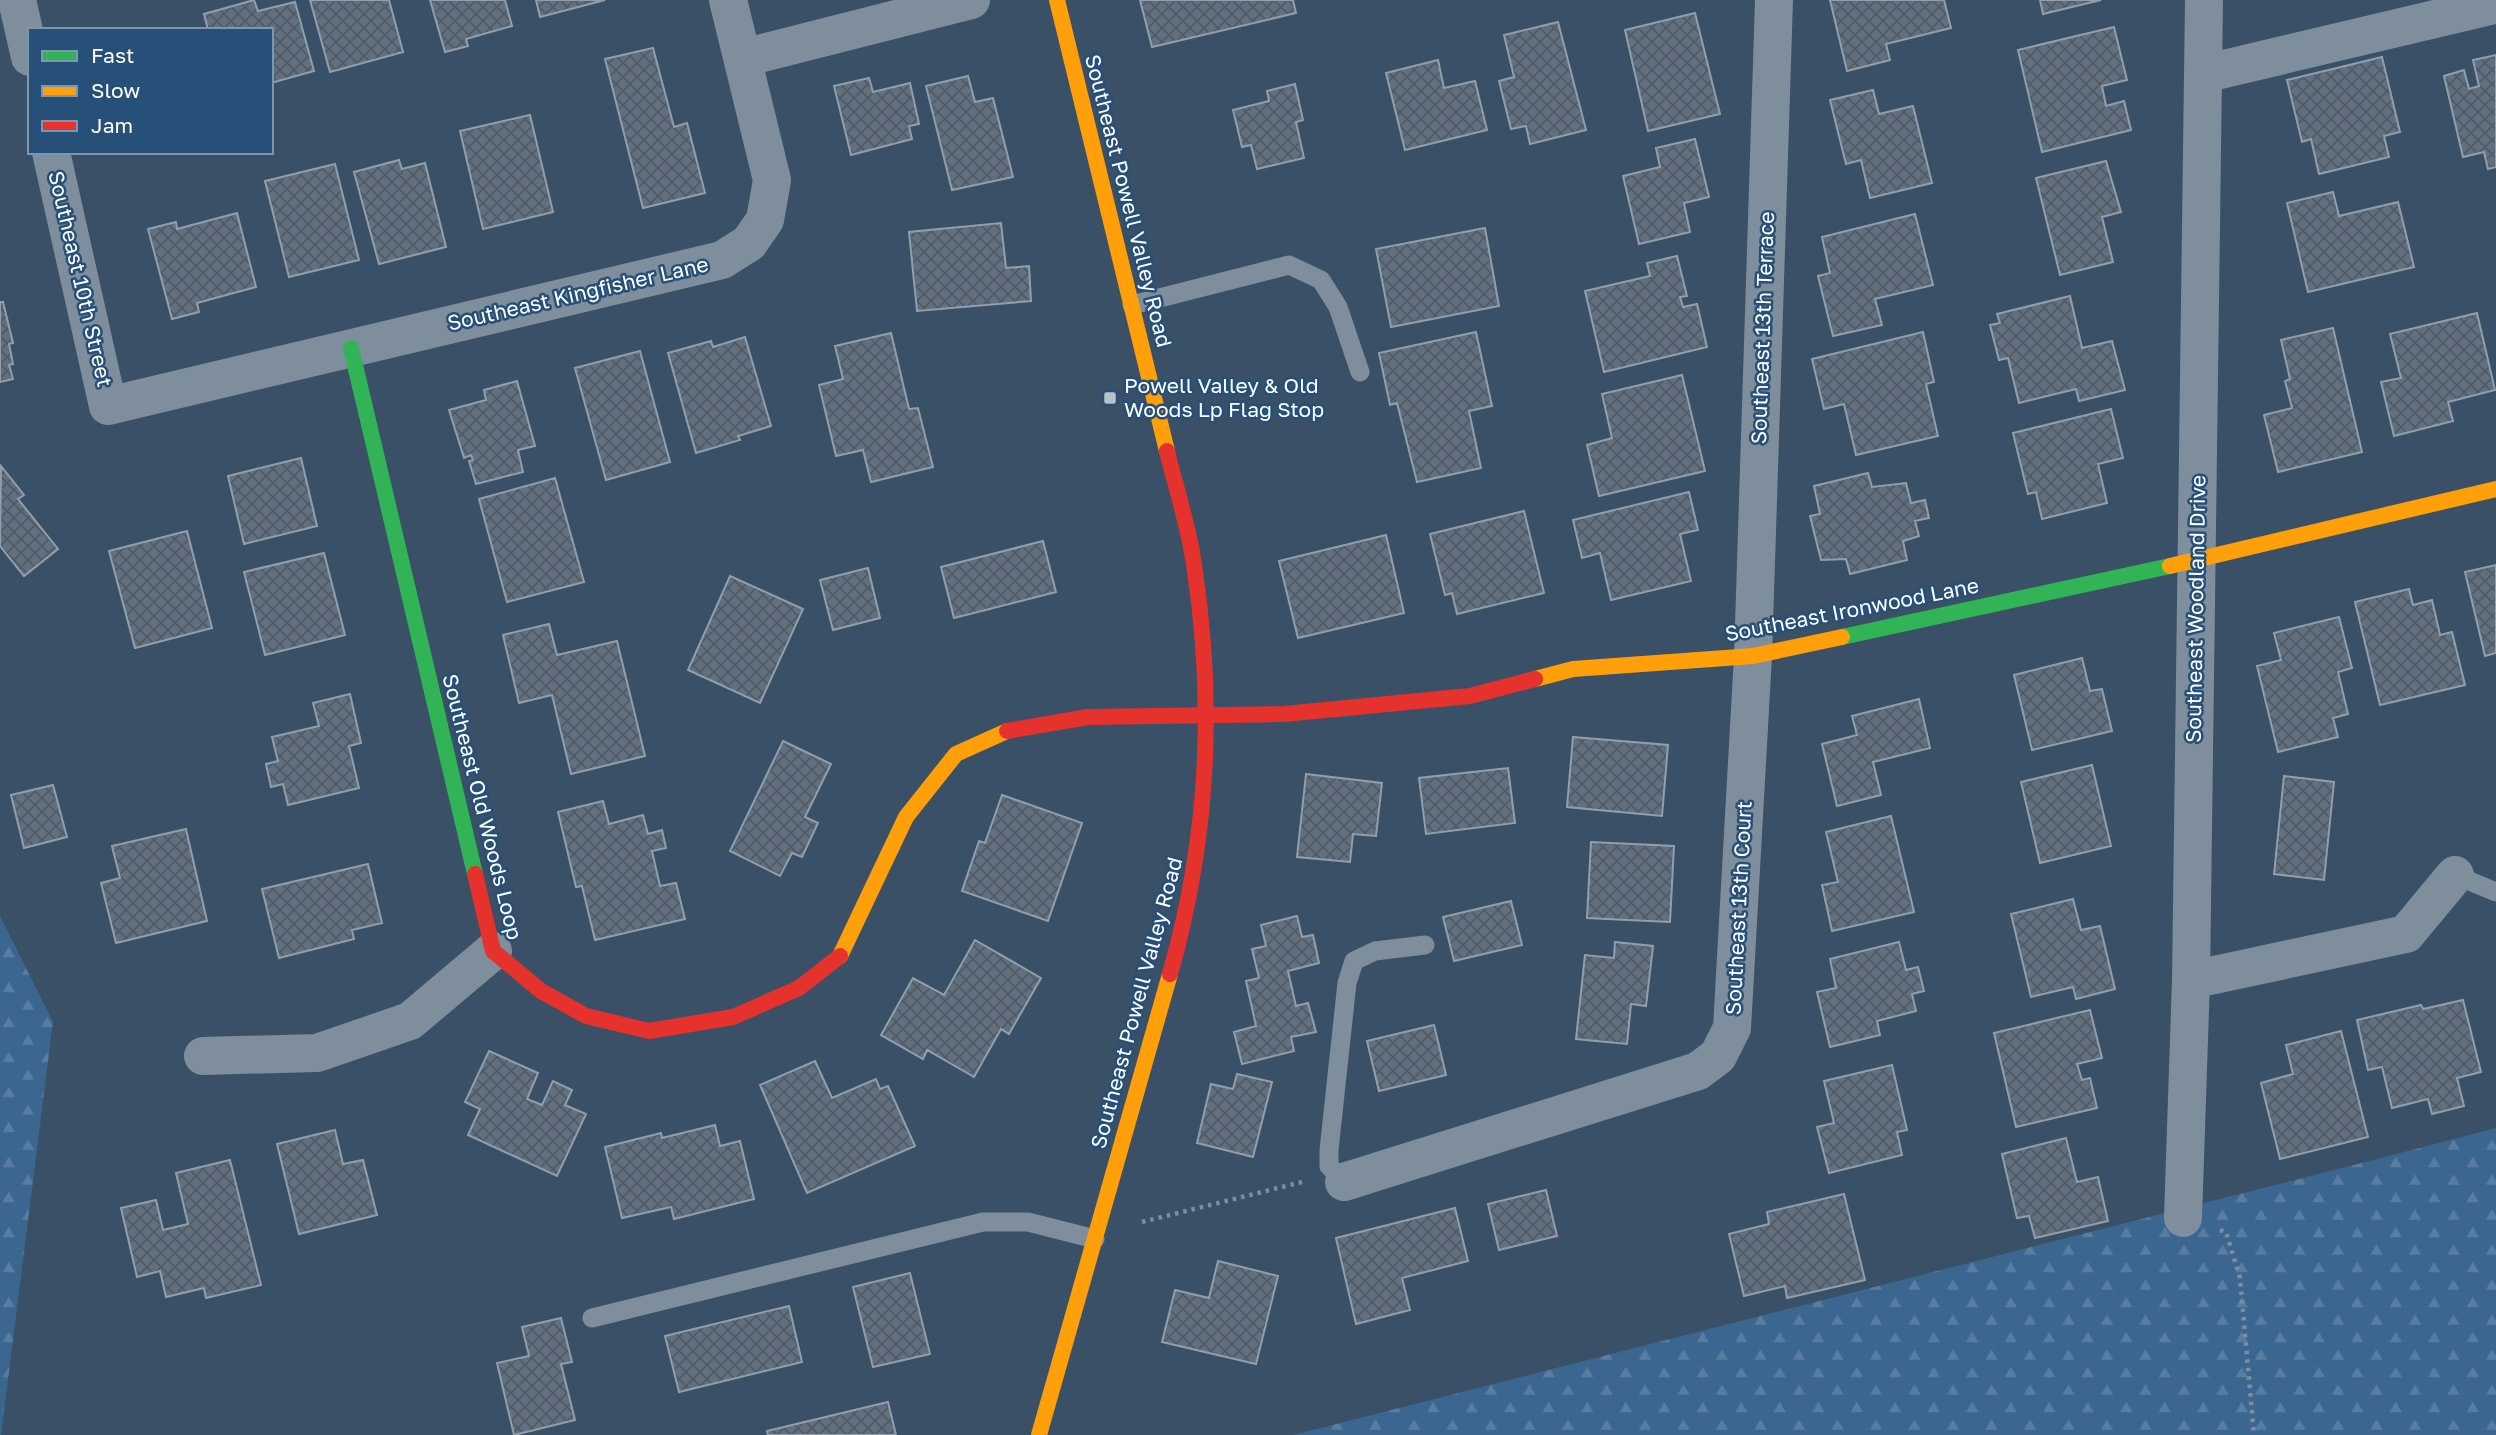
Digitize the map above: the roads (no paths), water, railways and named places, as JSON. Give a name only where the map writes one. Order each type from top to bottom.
[{"type":"street","points":[[17,0],[28,48]]},
{"type":"street","name":"Southeast Kingfisher Lane","points":[[108,406],[722,260],[749,243],[765,220],[772,180],[728,0]]},
{"type":"street","points":[[743,58],[971,0]]},
{"type":"street","name":"Southeast Powell Valley Road","points":[[1039,1435],[1173,964],[1197,860],[1208,715],[1204,638],[1194,562],[1057,0]]},
{"type":"street","name":"Southeast 13th Terrace","points":[[1753,656],[1774,0]]},
{"type":"street","name":"Southeast Woodland Drive","points":[[2183,1218],[2191,980],[2204,0]]},
{"type":"street","points":[[2203,74],[2490,6]]},
{"type":"street","name":"Southeast 10th Street","points":[[51,154],[108,406]]},
{"type":"street","name":"Southeast Old Woods Loop","points":[[351,348],[493,951],[541,991],[586,1016],[649,1031],[733,1017],[799,988],[843,954],[906,817],[956,754],[1014,728],[1088,717],[1208,715]]},
{"type":"street","name":"Southeast Ironwood Lane","points":[[1208,715],[1284,714],[1470,696],[1573,669],[1753,656],[2196,561],[2496,489]]},
{"type":"street","name":"Southeast 13th Court","points":[[1345,1182],[1698,1071],[1717,1056],[1732,1028],[1753,656]]},
{"type":"street","points":[[2191,980],[2406,934],[2455,875]]},
{"type":"street","points":[[203,1056],[317,1053],[410,1021],[493,951]]},
{"type":"lane","points":[[1132,305],[1290,265],[1321,280],[1338,307],[1360,372]]},
{"type":"lane","points":[[2455,875],[2496,892]]},
{"type":"lane","points":[[1345,1182],[1329,1166],[1329,1150],[1347,983],[1354,961],[1375,951],[1425,946]]},
{"type":"lane","points":[[592,1318],[983,1222],[1028,1222],[1096,1236]]},
{"type":"place","name":"Powell Valley & Old Woods Lp Flag Stop","points":[[1110,398]]}]
